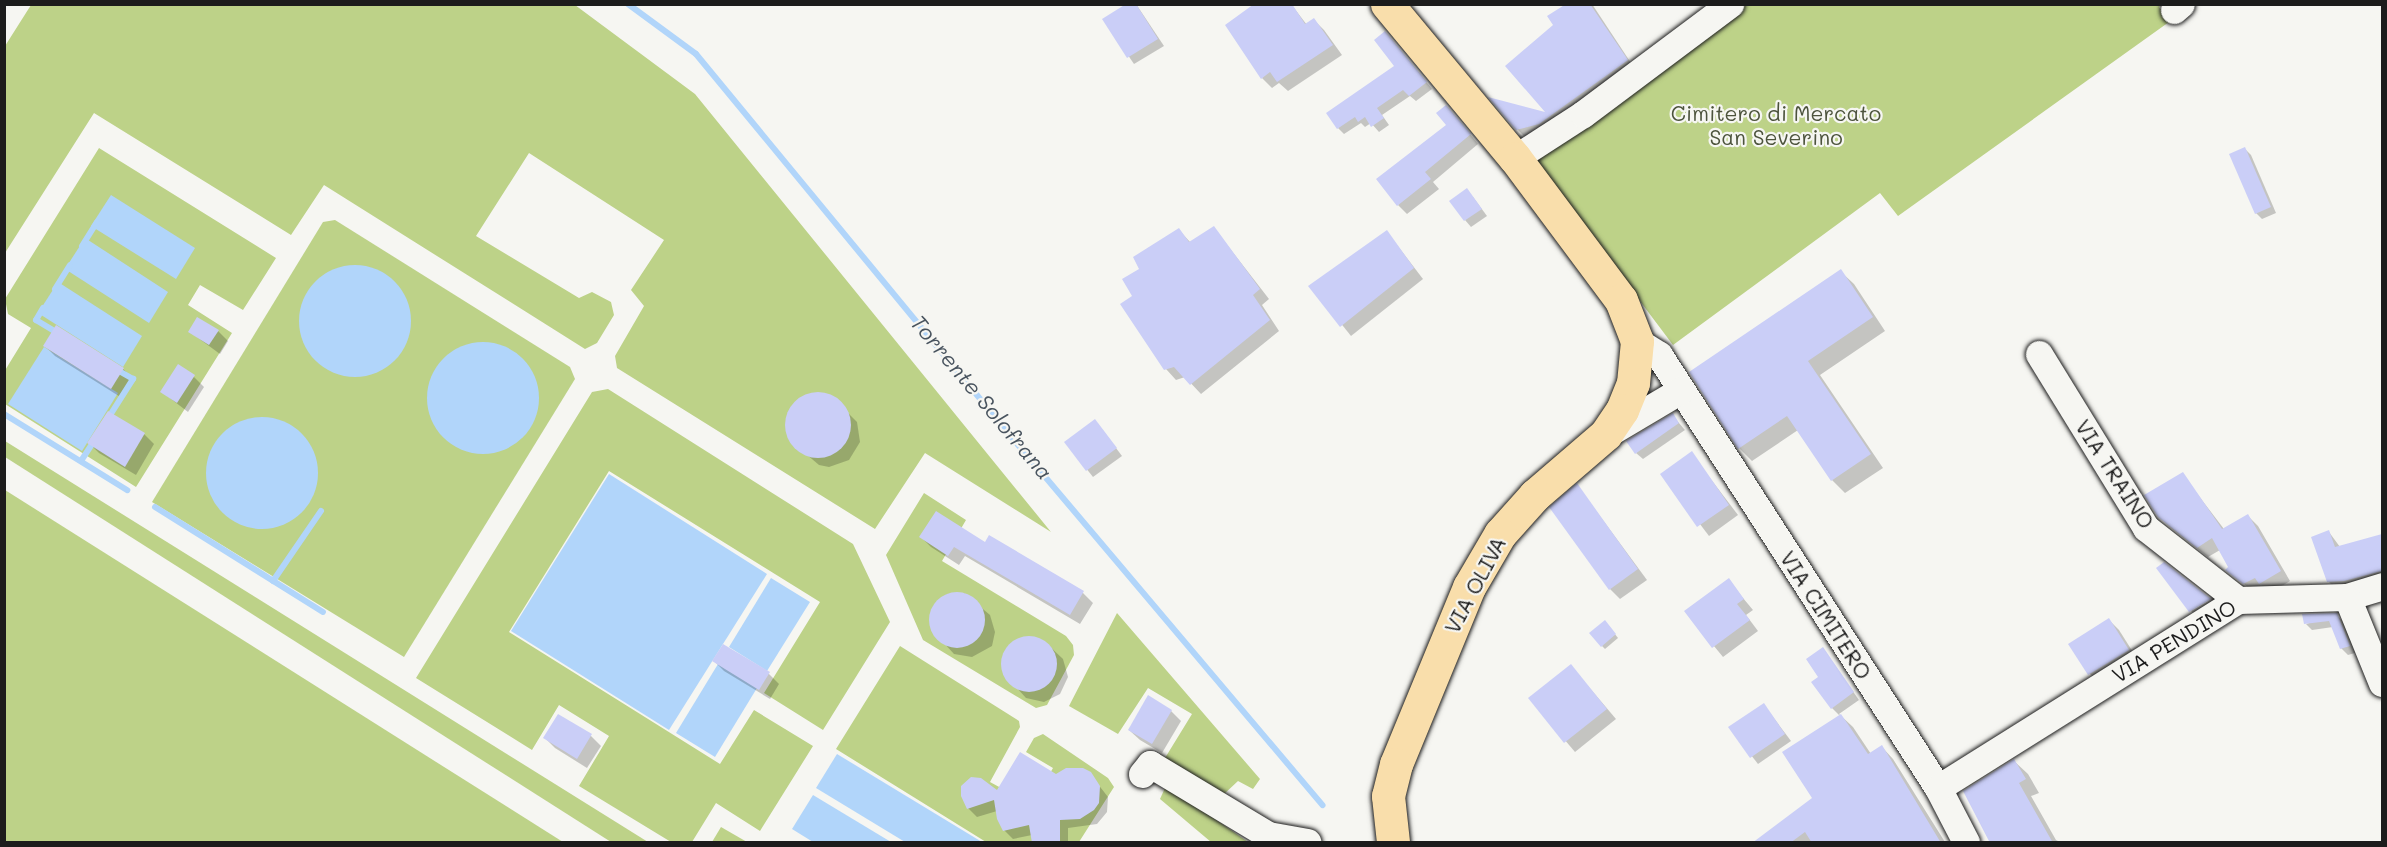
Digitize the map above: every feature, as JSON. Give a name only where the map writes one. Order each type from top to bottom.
[{"type":"main road","name":"VIA OLIVA","points":[[1385,840],[1388,796],[1396,764],[1469,587],[1500,534],[1535,495],[1606,434],[1622,410],[1633,383],[1637,341],[1621,300],[1515,159],[1386,4]]},
{"type":"street","points":[[1515,159],[1583,114],[1730,4]]},
{"type":"street","name":"VIA CIMITERO","points":[[1637,341],[1659,355],[1938,788],[1966,843]]},
{"type":"street","name":"VIA TRAINO","points":[[2039,354],[2146,528],[2238,600]]},
{"type":"street","points":[[1633,383],[1681,390]]},
{"type":"street","points":[[1606,434],[1681,390]]},
{"type":"street","name":"VIA PENDINO","points":[[1938,788],[2238,600],[2348,597],[2382,586]]},
{"type":"street","points":[[2348,597],[2382,683]]},
{"type":"street","points":[[1142,774],[1150,764],[1268,836],[1307,843]]},
{"type":"green space","name":"Cimitero di Mercato San Severino","points":[[2162,4],[2159,7],[2169,22],[1898,216],[1880,193],[1673,345],[1534,160],[1743,5]]},
{"type":"green space","points":[[31,5],[575,5],[695,94],[1051,532],[925,453],[875,529],[617,368],[615,356],[644,306],[631,290],[664,240],[529,153],[476,236],[579,298],[592,292],[611,302],[614,315],[597,343],[585,349],[324,185],[291,235],[94,113],[5,253],[5,46]]},
{"type":"green space","points":[[99,148],[276,258],[243,310],[200,285],[188,305],[232,333],[136,487],[5,404],[4,372],[31,328],[8,314],[5,299]]},
{"type":"green space","points":[[335,220],[570,367],[575,379],[404,657],[152,502],[323,222]]},
{"type":"green space","points":[[608,389],[853,544],[890,622],[823,730],[764,693],[820,602],[609,471],[509,632],[720,764],[754,710],[813,746],[760,831],[716,803],[692,842],[671,842],[579,786],[609,736],[559,705],[532,750],[416,678],[592,392]]},
{"type":"green space","points":[[4,441],[648,842],[611,842],[5,457]]},
{"type":"green space","points":[[5,490],[563,842],[5,842]]},
{"type":"green space","points":[[924,493],[966,520],[942,561],[1066,636],[1073,645],[1074,655],[1047,705],[1036,708],[923,640],[886,555]]},
{"type":"green space","points":[[1117,613],[1260,779],[1253,789],[1238,781],[1222,796],[1165,758],[1192,714],[1148,688],[1118,734],[1069,706]]},
{"type":"green space","points":[[900,646],[1019,721],[1020,727],[990,782],[1032,805],[1053,768],[1026,752],[1034,738],[1043,734],[1108,778],[1114,787],[1079,842],[986,842],[836,749]]},
{"type":"green space","points":[[1165,788],[1172,789],[1248,842],[1211,842],[1160,799]]},
{"type":"green space","points":[[721,827],[747,842],[712,842]]},
{"type":"water","points":[[111,195],[195,248],[176,279],[91,226]]},
{"type":"water","points":[[85,238],[168,292],[149,323],[65,269]]},
{"type":"water","points":[[355,265],[377,269],[395,281],[407,299],[411,321],[407,343],[395,361],[377,373],[355,377],[333,373],[315,361],[303,343],[299,321],[303,299],[315,281],[333,269]]},
{"type":"water","points":[[58,282],[142,336],[123,367],[38,313]]},
{"type":"water","points":[[483,342],[505,346],[523,358],[535,376],[539,398],[535,420],[523,438],[505,450],[483,454],[461,450],[443,438],[431,420],[427,398],[431,376],[443,358],[461,346]]},
{"type":"water","points":[[44,347],[118,393],[82,451],[8,404]]},
{"type":"water","points":[[262,417],[284,421],[302,433],[314,451],[318,473],[314,495],[302,513],[284,525],[262,529],[240,525],[222,513],[210,495],[206,473],[210,451],[222,433],[240,421]]},
{"type":"water","points":[[609,474],[767,574],[669,730],[511,631]]},
{"type":"water","points":[[771,578],[810,602],[767,671],[729,647]]},
{"type":"water","points":[[718,664],[757,688],[715,757],[676,733]]},
{"type":"water","points":[[837,754],[982,842],[905,842],[816,788]]},
{"type":"water","points":[[813,795],[891,842],[813,842],[792,829]]},
{"type":"building","points":[[1126,4],[1136,4],[1158,39],[1127,58],[1102,19]]},
{"type":"building","points":[[1254,4],[1292,4],[1305,24],[1314,18],[1333,45],[1277,82],[1270,72],[1261,79],[1225,25]]},
{"type":"building","points":[[1566,4],[1590,4],[1628,60],[1539,124],[1516,130],[1488,97],[1545,112],[1505,66],[1553,25],[1547,16]]},
{"type":"building","points":[[1385,31],[1427,82],[1409,96],[1403,90],[1377,108],[1384,118],[1371,127],[1365,117],[1358,122],[1355,117],[1337,129],[1326,113],[1394,66],[1374,40]]},
{"type":"building","points":[[1446,105],[1471,134],[1425,172],[1431,179],[1397,206],[1376,179],[1446,125],[1436,113]]},
{"type":"building","points":[[2245,147],[2271,207],[2255,214],[2229,154]]},
{"type":"building","points":[[1467,188],[1482,209],[1464,221],[1449,201]]},
{"type":"building","points":[[1214,226],[1260,289],[1253,295],[1270,320],[1190,385],[1174,367],[1164,370],[1120,304],[1132,296],[1122,279],[1139,269],[1133,257],[1179,228],[1189,242]]},
{"type":"building","points":[[1387,230],[1414,268],[1340,327],[1308,286]]},
{"type":"building","points":[[1841,269],[1873,317],[1808,361],[1871,454],[1831,481],[1787,416],[1738,449],[1689,372]]},
{"type":"building","points":[[197,317],[219,330],[209,345],[188,332]]},
{"type":"building","points":[[56,325],[124,368],[111,389],[43,346]]},
{"type":"building","points":[[178,364],[195,375],[177,403],[160,392]]},
{"type":"building","points":[[818,392],[831,395],[841,402],[848,412],[851,425],[848,438],[841,448],[831,455],[818,458],[805,455],[795,448],[788,438],[785,425],[788,412],[795,402],[805,395]]},
{"type":"building","points":[[108,411],[145,433],[125,467],[87,443]]},
{"type":"building","points":[[1673,413],[1679,423],[1635,454],[1626,441]]},
{"type":"building","points":[[1095,419],[1117,448],[1086,471],[1064,442]]},
{"type":"building","points":[[1692,451],[1729,505],[1697,527],[1660,474]]},
{"type":"building","points":[[2183,472],[2222,529],[2248,514],[2281,571],[2259,584],[2255,578],[2243,584],[2225,570],[2228,567],[2212,538],[2197,548],[2158,517],[2144,495]]},
{"type":"building","points":[[1577,483],[1638,569],[1609,590],[1549,507]]},
{"type":"building","points":[[936,511],[985,542],[989,535],[1084,591],[1070,615],[954,547],[948,556],[919,537]]},
{"type":"building","points":[[2329,530],[2335,547],[2382,534],[2382,571],[2344,581],[2327,582],[2311,537]]},
{"type":"building","points":[[2164,562],[2211,599],[2189,612],[2156,568]]},
{"type":"building","points":[[1729,578],[1744,599],[1737,604],[1750,620],[1712,648],[1684,611]]},
{"type":"building","points":[[951,592],[963,592],[973,596],[981,604],[985,620],[981,636],[973,644],[963,648],[951,648],[941,644],[933,636],[929,626],[929,614],[933,604],[941,596]]},
{"type":"building","points":[[2337,613],[2350,646],[2340,649],[2329,621],[2304,624],[2302,614]]},
{"type":"building","points":[[2109,618],[2129,650],[2088,675],[2068,644]]},
{"type":"building","points":[[1605,620],[1616,634],[1601,647],[1589,633]]},
{"type":"building","points":[[1023,636],[1035,636],[1045,640],[1053,648],[1057,664],[1053,680],[1045,688],[1035,692],[1023,692],[1013,688],[1005,680],[1001,670],[1001,658],[1005,648],[1013,640]]},
{"type":"building","points":[[723,644],[770,672],[759,690],[712,661]]},
{"type":"building","points":[[1823,647],[1854,692],[1831,709],[1811,682],[1818,677],[1806,659]]},
{"type":"building","points":[[1571,664],[1607,709],[1564,743],[1528,698]]},
{"type":"building","points":[[1148,695],[1172,710],[1152,744],[1128,730]]},
{"type":"building","points":[[1764,703],[1785,734],[1750,758],[1728,727]]},
{"type":"building","points":[[558,714],[592,734],[577,759],[543,738]]},
{"type":"building","points":[[1841,714],[1868,754],[1882,745],[1941,843],[1812,843],[1805,832],[1790,843],[1752,843],[1812,798],[1782,752]]},
{"type":"building","points":[[1020,752],[1056,774],[1066,768],[1083,768],[1091,772],[1100,786],[1099,803],[1094,810],[1080,819],[1060,820],[1060,843],[1032,843],[1029,825],[1003,831],[997,819],[994,800],[967,809],[961,796],[961,786],[971,777],[981,778],[997,790]]},
{"type":"building","points":[[2014,759],[2026,779],[2019,783],[2053,843],[1990,843],[1963,791]]},
{"type":"waterway","name":"Torrente Solofrana","points":[[628,4],[696,54],[1014,440],[1322,805]]},
{"type":"waterway","points":[[82,246],[97,222]]},
{"type":"waterway","points":[[55,289],[70,265]]},
{"type":"waterway","points":[[43,308],[36,320],[59,334]]},
{"type":"waterway","points":[[107,420],[133,379],[116,369]]},
{"type":"waterway","points":[[4,414],[127,490]]},
{"type":"waterway","points":[[81,461],[94,441]]},
{"type":"waterway","points":[[155,507],[323,612]]},
{"type":"waterway","points":[[273,581],[321,511]]}]
